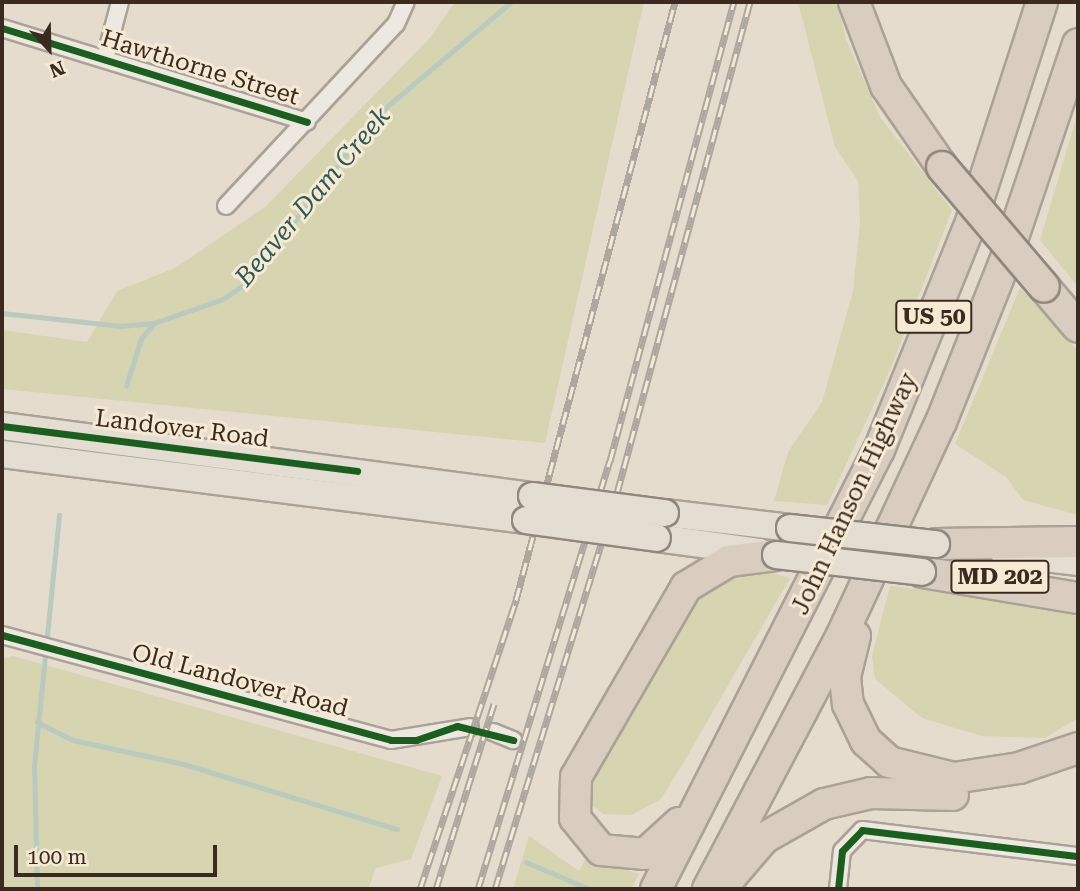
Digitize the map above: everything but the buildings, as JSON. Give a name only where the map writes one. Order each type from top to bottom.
[{"type":"highway","points":[[854,2],[886,86],[1046,279],[1078,327]]},
{"type":"highway","points":[[870,2],[900,81],[945,160]]},
{"type":"highway","name":"John Hanson Highway","points":[[656,889],[797,620],[934,318],[1042,2]]},
{"type":"highway","name":"John Hanson Highway","points":[[708,889],[896,523],[1004,264],[1078,44]]},
{"type":"highway","points":[[1046,279],[1078,307]]},
{"type":"highway","points":[[896,523],[847,662],[848,704],[866,741],[889,762],[938,777],[998,773],[1078,748]]},
{"type":"highway","points":[[936,544],[1078,542]]},
{"type":"highway","points":[[776,555],[711,568],[669,612],[576,777],[572,808],[591,843],[634,857],[664,843],[749,689],[797,620]]},
{"type":"highway","points":[[922,572],[1078,598]]},
{"type":"highway","points":[[722,889],[764,838],[824,804],[872,793],[984,793],[1078,767]]},
{"type":"main road","name":"Landover Road","points":[[2,426],[529,508],[657,538],[776,555],[1078,588]]},
{"type":"main road","name":"Landover Road","points":[[2,454],[529,508],[665,513],[1078,562]]},
{"type":"street","points":[[105,59],[120,2]]},
{"type":"street","points":[[226,206],[396,24],[407,2]]},
{"type":"street","name":"Hawthorne Street","points":[[2,27],[307,122]]},
{"type":"street","name":"Old Landover Road","points":[[2,635],[391,740],[470,727]]},
{"type":"street","points":[[493,732],[513,740]]},
{"type":"street","points":[[838,889],[846,840],[872,829],[1078,856]]},
{"type":"shaded area","points":[[455,2],[644,2],[545,443],[2,389],[2,330],[87,342],[117,291],[175,268],[265,207],[429,39]]},
{"type":"shaded area","points":[[798,2],[837,2],[846,39],[880,117],[952,210],[890,370],[827,505],[774,501],[788,452],[822,402],[853,291],[860,223],[858,181],[835,147]]},
{"type":"shaded area","points":[[1078,112],[1078,287],[1040,240]]},
{"type":"shaded area","points":[[1020,288],[1078,351],[1078,515],[1023,500],[1006,477],[955,444]]},
{"type":"shaded area","points":[[752,567],[790,578],[685,760],[661,799],[631,815],[603,814],[583,798],[588,778],[640,689],[714,573]]},
{"type":"shaded area","points":[[890,586],[1078,607],[1078,718],[1045,738],[982,736],[922,718],[875,679],[872,656]]},
{"type":"shaded area","points":[[13,656],[442,776],[411,859],[376,868],[368,889],[2,889],[2,659]]},
{"type":"shaded area","points":[[529,836],[579,871],[587,856],[639,874],[631,889],[513,889]]},
{"type":"waterway","name":"Beaver Dam Creek","points":[[126,386],[141,339],[154,323],[223,299],[247,282],[377,115],[511,2]]},
{"type":"waterway","points":[[2,313],[121,326],[154,323]]},
{"type":"waterway","name":"Beaver Dam Creek","points":[[37,889],[34,766],[59,515]]},
{"type":"waterway","points":[[37,722],[73,740],[184,764],[397,829]]},
{"type":"waterway","points":[[526,862],[590,889]]},
{"type":"railway","points":[[420,889],[516,600],[675,2]]},
{"type":"railway","points":[[478,889],[610,461],[734,2]]},
{"type":"railway","points":[[495,889],[617,493],[750,2]]},
{"type":"railway","points":[[436,889],[494,704]]},
{"type":"cycle path","points":[[2,28],[307,122]]},
{"type":"cycle path","points":[[2,426],[357,471]]},
{"type":"cycle path","points":[[2,635],[391,740],[416,740],[457,726],[513,740]]},
{"type":"cycle path","points":[[838,889],[842,851],[862,830],[1078,856]]}]
